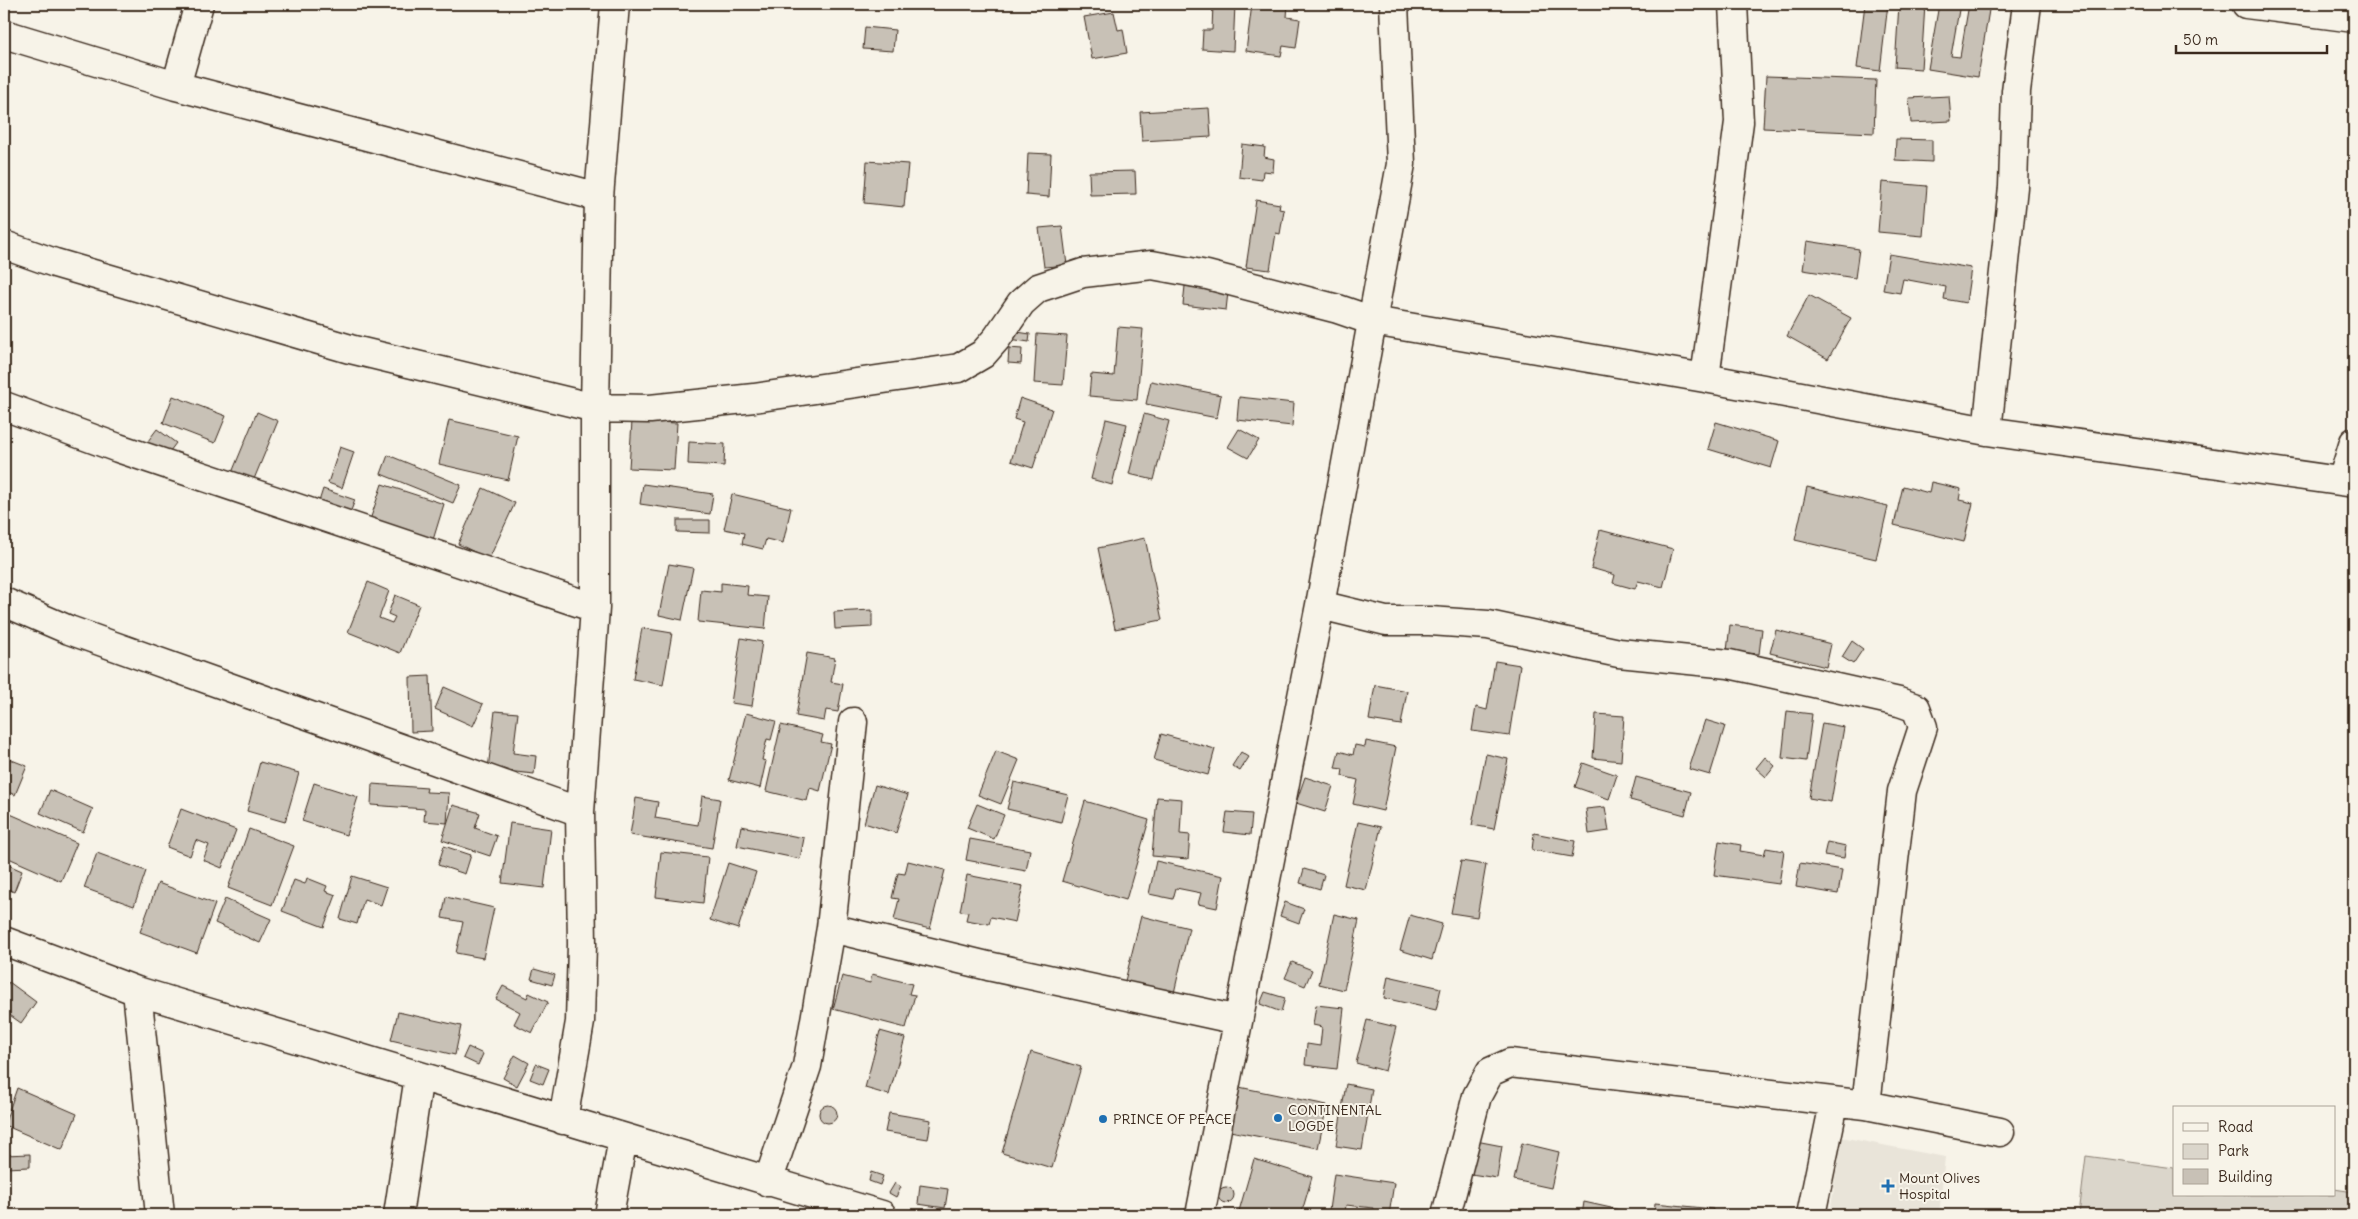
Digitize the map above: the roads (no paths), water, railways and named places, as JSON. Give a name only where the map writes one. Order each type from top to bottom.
[{"type":"street","points":[[176,86],[198,4]]},
{"type":"street","points":[[563,1120],[580,1022],[582,944],[580,812],[595,608],[595,408],[600,197],[615,4]]},
{"type":"street","points":[[1200,1215],[1320,605],[1401,164],[1394,4]]},
{"type":"street","points":[[1705,378],[1739,122],[1733,4]]},
{"type":"street","points":[[1987,431],[2013,187],[2016,91],[2027,4]]},
{"type":"street","points":[[2246,4],[2354,18]]},
{"type":"street","points":[[4,34],[176,86],[600,197]]},
{"type":"street","points":[[4,245],[55,263],[350,349],[595,408],[650,408],[754,398],[959,368],[983,354],[997,338],[1021,303],[1038,288],[1082,273],[1152,265],[1207,275],[1338,309],[1373,321],[1705,378],[1987,431],[2348,482],[2354,442]]},
{"type":"street","points":[[4,406],[118,448],[595,608]]},
{"type":"street","points":[[4,602],[78,633],[580,812]]},
{"type":"street","points":[[1320,605],[1386,621],[1430,621],[1488,625],[1619,652],[1729,664],[1899,702],[1916,708],[1923,727],[1902,791],[1866,1106]]},
{"type":"street","points":[[768,1182],[807,1066],[831,928],[853,722]]},
{"type":"street","points":[[831,928],[988,966],[1238,1020]]},
{"type":"street","points":[[4,941],[137,991],[882,1215]]},
{"type":"street","points":[[137,991],[160,1215]]},
{"type":"street","points":[[1446,1215],[1477,1096],[1490,1072],[1510,1063],[1660,1079],[1866,1106],[2000,1132]]},
{"type":"street","points":[[398,1215],[420,1076]]},
{"type":"street","points":[[1811,1215],[1834,1103]]},
{"type":"street","points":[[608,1215],[623,1138]]},
{"type":"place","name":"CONTINENTAL LOGDE","points":[[1278,1118]]},
{"type":"place","name":"PRINCE OF PEACE","points":[[1103,1119]]},
{"type":"place","name":"Mount Olives Hospital","points":[[1888,1186]]}]
